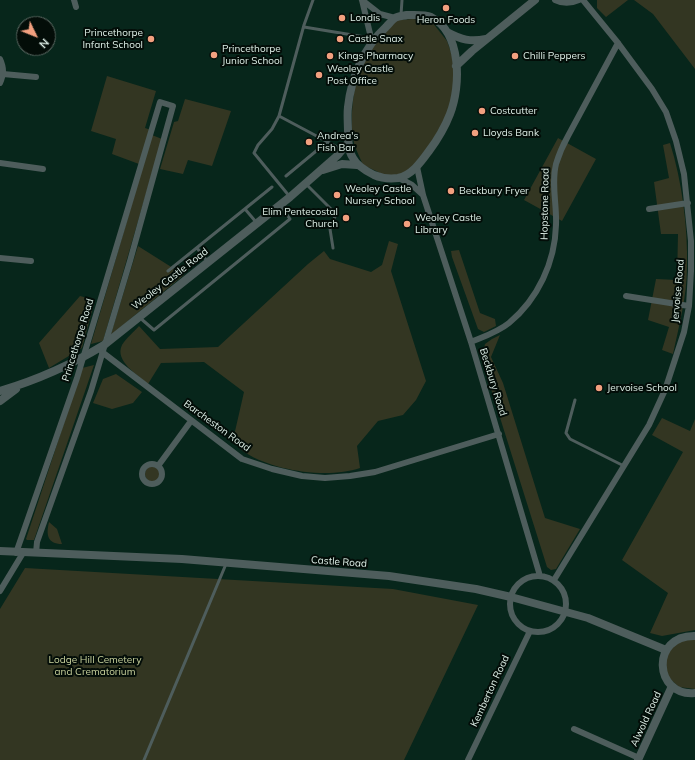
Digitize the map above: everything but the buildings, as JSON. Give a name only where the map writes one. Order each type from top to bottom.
[{"type":"street","points":[[74,0],[76,7]]},
{"type":"street","points":[[362,0],[380,14],[398,17],[417,15],[430,17],[440,24],[447,32],[455,51],[456,85],[451,113],[442,132],[417,167],[408,174],[399,178],[389,178],[379,177],[370,173],[357,165],[352,157],[348,143],[348,107],[354,78],[372,40],[398,17]]},
{"type":"street","points":[[362,0],[372,40]]},
{"type":"street","points":[[456,66],[535,0]]},
{"type":"street","points":[[555,0],[561,3],[573,3],[579,0]]},
{"type":"street","name":"Jervoise Road","points":[[554,580],[649,424],[665,390],[684,332],[689,306],[692,271],[688,202],[684,174],[676,141],[666,112],[652,89],[618,43],[582,0]]},
{"type":"street","points":[[447,32],[458,38],[469,41],[487,39]]},
{"type":"street","name":"Hopstone Road","points":[[471,342],[509,323],[534,297],[545,277],[555,241],[556,223],[554,192],[556,165],[560,152],[618,43]]},
{"type":"street","points":[[0,59],[4,74],[0,83]]},
{"type":"street","points":[[4,74],[36,77]]},
{"type":"street","name":"Princethorpe Road","points":[[0,591],[20,553],[83,358],[160,102],[173,106],[130,261],[91,391],[37,542],[36,553]]},
{"type":"street","points":[[152,130],[165,134]]},
{"type":"street","name":"Weoley Castle Road","points":[[0,391],[22,385],[103,349],[139,317],[306,184],[348,143]]},
{"type":"street","points":[[0,163],[43,169]]},
{"type":"street","name":"Weoley Castle Road","points":[[320,171],[342,164],[357,165]]},
{"type":"street","name":"Beckbury Road","points":[[417,167],[423,195],[471,342],[540,576]]},
{"type":"street","points":[[399,178],[412,185],[423,195]]},
{"type":"street","points":[[649,209],[688,202]]},
{"type":"street","points":[[0,258],[31,261]]},
{"type":"street","points":[[626,296],[689,306]]},
{"type":"street","name":"Barcheston Road","points":[[103,349],[191,421],[242,459],[272,469],[302,476],[325,478],[375,472],[499,434]]},
{"type":"street","name":"Weoley Castle Road","points":[[0,401],[22,385]]},
{"type":"street","points":[[158,466],[191,421]]},
{"type":"street","name":"Castle Road","points":[[0,551],[182,559],[226,564],[389,576],[476,589],[511,596],[588,618],[666,650]]},
{"type":"street","points":[[540,576],[554,580],[565,597],[566,606],[559,622],[544,632],[530,631],[520,626],[513,618],[510,608],[511,596],[519,583],[529,578],[540,576]]},
{"type":"street","name":"Kemberton Road","points":[[468,760],[530,631]]},
{"type":"street","points":[[695,636],[687,636],[678,639],[670,645],[666,650],[662,666],[666,679],[672,686],[683,692],[695,693]]},
{"type":"street","name":"Alwold Road","points":[[639,759],[672,686]]},
{"type":"street","points":[[574,729],[639,759]]},
{"type":"lane","points":[[290,197],[254,153],[258,145],[272,129],[279,116],[313,0]]},
{"type":"lane","points":[[396,0],[402,1],[398,17]]},
{"type":"lane","points":[[304,27],[372,40]]},
{"type":"lane","points":[[279,116],[342,150]]},
{"type":"lane","points":[[286,176],[327,142]]},
{"type":"lane","points":[[306,184],[336,214],[330,230],[333,248]]},
{"type":"lane","points":[[168,271],[272,187]]},
{"type":"lane","points":[[139,317],[154,330],[290,219],[280,205]]},
{"type":"lane","points":[[245,208],[257,224]]},
{"type":"lane","points":[[197,248],[209,262]]},
{"type":"lane","points":[[575,400],[566,433],[567,436],[570,439],[624,466]]},
{"type":"lane","points":[[144,760],[226,564]]},
{"type":"green space","points":[[597,0],[628,0],[606,17],[597,8]]},
{"type":"green space","points":[[634,0],[695,0],[695,69],[653,14]]},
{"type":"green space","points":[[413,19],[432,22],[447,41],[456,66],[450,112],[416,167],[398,176],[389,177],[363,165],[354,143],[352,123],[353,100],[361,67],[372,48],[396,20]]},
{"type":"green space","points":[[107,76],[156,91],[145,128],[151,130],[139,164],[112,154],[116,139],[91,131]]},
{"type":"green space","points":[[185,99],[231,111],[212,166],[188,160],[183,174],[160,169],[174,122],[178,121]]},
{"type":"green space","points":[[152,135],[162,139],[103,341],[91,344]]},
{"type":"green space","points":[[558,138],[596,159],[562,221],[524,200]]},
{"type":"green space","points":[[670,143],[681,188],[687,252],[687,278],[684,300],[673,354],[662,350],[669,327],[648,320],[656,279],[677,280],[678,234],[661,234],[654,182],[669,178],[663,145]]},
{"type":"green space","points":[[389,241],[398,244],[391,271],[426,381],[416,400],[403,415],[378,421],[357,446],[360,468],[333,473],[317,473],[286,469],[258,459],[242,451],[233,440],[244,392],[204,362],[161,363],[148,384],[128,367],[121,357],[120,351],[122,345],[139,326],[160,349],[218,347],[324,251],[330,259],[371,272],[382,265]]},
{"type":"green space","points":[[138,246],[184,275],[110,337]]},
{"type":"green space","points":[[459,250],[480,313],[495,319],[496,326],[484,332],[478,329],[452,257],[451,251]]},
{"type":"green space","points":[[80,296],[95,300],[82,348],[49,368],[39,343]]},
{"type":"green space","points":[[500,335],[491,357],[503,383],[545,518],[580,529],[556,569],[551,570],[547,567],[491,389],[483,353],[485,344]]},
{"type":"green space","points":[[94,365],[34,540],[27,540],[26,539],[82,368]]},
{"type":"green space","points":[[116,374],[142,392],[133,403],[112,409],[93,403],[103,379]]},
{"type":"green space","points":[[662,418],[690,431],[695,419],[695,630],[662,636],[650,633],[668,593],[622,560],[683,452],[652,435]]},
{"type":"green space","points":[[150,466],[156,466],[161,471],[159,480],[156,482],[150,482],[145,477],[145,471]]},
{"type":"green space","points":[[49,522],[57,529],[62,544],[57,544],[49,538]]},
{"type":"green space","name":"Lodge Hill Cemetery and Crematorium","points":[[25,568],[393,589],[478,605],[404,760],[0,760],[0,609]]},
{"type":"green space","points":[[695,638],[695,689],[679,687],[666,675],[665,658],[674,643]]},
{"type":"place","name":"Heron Foods","points":[[446,8]]},
{"type":"place","name":"Londis","points":[[342,18]]},
{"type":"place","name":"Princethorpe Infant School","points":[[151,39]]},
{"type":"place","name":"Castle Snax","points":[[340,39]]},
{"type":"place","name":"Princethorpe Junior School","points":[[214,55]]},
{"type":"place","name":"Kings Pharmacy","points":[[330,56]]},
{"type":"place","name":"Chilli Peppers","points":[[515,56]]},
{"type":"place","name":"Weoley Castle Post Office","points":[[319,75]]},
{"type":"place","name":"Costcutter","points":[[482,111]]},
{"type":"place","name":"Lloyds Bank","points":[[475,133]]},
{"type":"place","name":"Andrea's Fish Bar","points":[[309,142]]},
{"type":"place","name":"Beckbury Fryer","points":[[451,191]]},
{"type":"place","name":"Weoley Castle Nursery School","points":[[337,195]]},
{"type":"place","name":"Elim Pentecostal Church","points":[[346,218]]},
{"type":"place","name":"Weoley Castle Library","points":[[407,224]]},
{"type":"place","name":"Jervoise School","points":[[599,388]]}]
